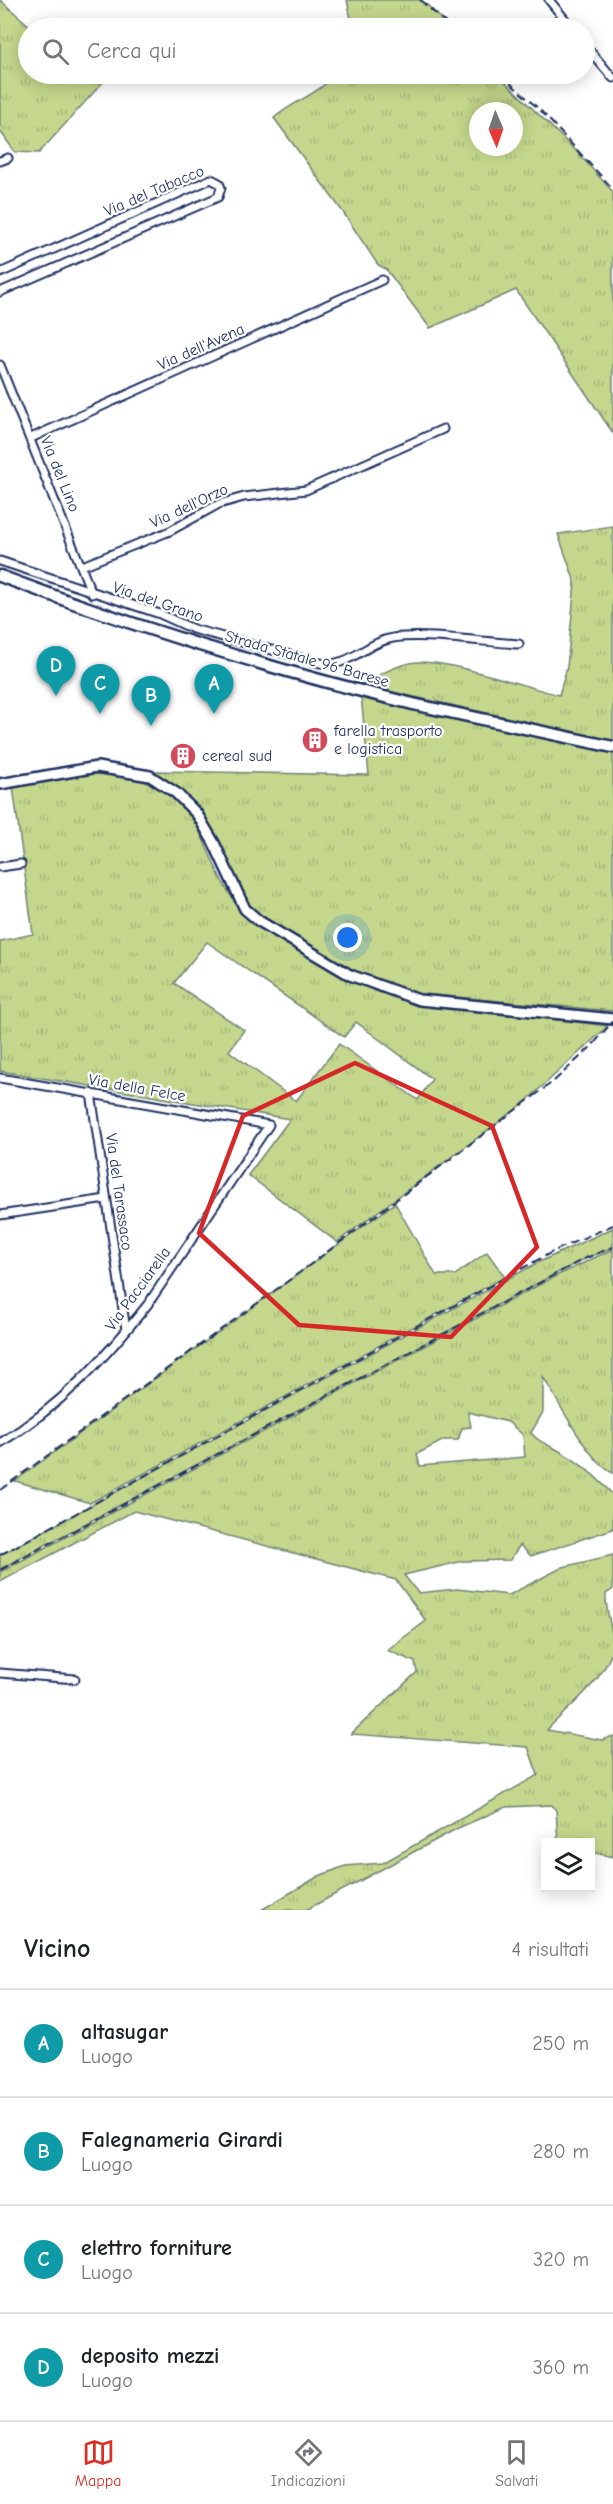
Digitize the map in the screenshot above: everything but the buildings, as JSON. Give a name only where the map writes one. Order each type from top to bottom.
[{"type":"main road","name":"Strada Statale 96 Barese","points":[[3,578],[175,637],[326,681],[414,704],[613,747]]},
{"type":"main road","points":[[0,784],[98,767],[150,776],[177,793],[197,814],[214,843],[245,909],[259,921],[350,975],[419,1000],[609,1019]]},
{"type":"street","points":[[549,0],[564,18]]},
{"type":"street","points":[[595,56],[613,78]]},
{"type":"street","points":[[0,161],[8,158]]},
{"type":"street","name":"Via del Tabacco","points":[[0,273],[211,179],[219,183],[218,197],[0,292]]},
{"type":"street","name":"Via dell'Avena","points":[[31,438],[382,280]]},
{"type":"street","name":"Via del Lino","points":[[0,365],[92,594]]},
{"type":"street","name":"Via dell'Orzo","points":[[82,566],[170,531],[219,504],[244,497],[306,490],[442,429]]},
{"type":"street","name":"Via del Grano","points":[[0,561],[92,594],[160,614],[200,631],[324,664],[341,663],[372,644],[393,638],[519,644]]},
{"type":"street","points":[[0,867],[21,864]]},
{"type":"street","name":"Via della Felce","points":[[0,1078],[269,1125]]},
{"type":"street","name":"Via del Tarassaco","points":[[91,1093],[126,1330]]},
{"type":"street","name":"Via Pacciarella","points":[[0,1443],[21,1431],[76,1387],[148,1304],[269,1125]]},
{"type":"street","points":[[0,1215],[106,1199]]},
{"type":"street","points":[[0,1673],[75,1679]]},
{"type":"highlighted area","points":[[355,1063],[492,1126],[537,1247],[451,1337],[299,1325],[199,1233],[243,1116]]},
{"type":"green space","points":[[0,0],[21,18],[18,18],[18,84],[101,84],[39,153],[15,152],[0,131]]},
{"type":"green space","points":[[347,0],[422,0],[441,18],[351,18]]},
{"type":"green space","points":[[325,84],[507,84],[576,151],[613,192],[613,433],[516,290],[430,328],[386,269],[378,265],[343,212],[274,118]]},
{"type":"green space","points":[[613,526],[613,741],[361,685],[396,667],[418,662],[449,665],[559,695],[567,667],[575,582],[558,534]]},
{"type":"green space","points":[[361,696],[613,752],[613,1011],[411,993],[345,967],[273,925],[245,901],[200,810],[155,771],[369,775]]},
{"type":"green space","points":[[94,774],[135,778],[164,790],[184,806],[198,827],[220,876],[235,901],[256,925],[342,975],[372,989],[418,1003],[608,1026],[523,1104],[337,1242],[248,1175],[290,1119],[0,1071],[0,941],[33,934],[13,787]],"holes":[[[207,942],[344,1037],[356,1022],[432,1079],[418,1100],[339,1044],[296,1101],[229,1051],[244,1030],[174,983]]]},
{"type":"green space","points":[[395,1203],[436,1275],[455,1275],[487,1252],[505,1277],[90,1503],[15,1481]]},
{"type":"green space","points":[[613,1228],[613,1247],[578,1262],[0,1569],[0,1555],[537,1263]]},
{"type":"green space","points":[[613,1249],[613,1473],[594,1457],[584,1444],[543,1377],[543,1412],[531,1433],[578,1463],[613,1495],[613,1529],[531,1556],[520,1545],[510,1560],[463,1561],[404,1575],[418,1593],[457,1589],[509,1595],[563,1567],[613,1555],[613,1589],[606,1594],[613,1638],[610,1657],[587,1690],[547,1730],[602,1740],[613,1736],[613,1857],[595,1853],[595,1838],[558,1838],[556,1810],[552,1805],[506,1807],[458,1828],[306,1910],[261,1910],[319,1876],[345,1866],[383,1863],[538,1775],[528,1747],[351,1734],[417,1672],[415,1662],[387,1650],[426,1621],[396,1580],[134,1511],[0,1582],[0,1572],[552,1278]],"holes":[[[468,1412],[508,1422],[523,1435],[525,1457],[420,1466],[417,1454],[444,1440],[458,1440],[462,1428],[471,1427]]]},
{"type":"railway","points":[[420,0],[440,18]]},
{"type":"railway","points":[[511,84],[540,110],[613,189]]},
{"type":"railway","points":[[0,1490],[299,1273],[554,1081],[591,1047],[613,1021]]},
{"type":"railway","points":[[0,1555],[554,1251],[613,1225]]},
{"type":"railway","points":[[0,1570],[586,1258],[613,1247]]},
{"type":"place","name":"deposito mezzi","points":[[56,696]]},
{"type":"place","name":"elettro forniture","points":[[100,714]]},
{"type":"place","name":"altasugar","points":[[214,714]]},
{"type":"place","name":"Falegnameria Girardi","points":[[151,726]]},
{"type":"place","name":"farella trasporto e logistica","points":[[315,740]]},
{"type":"place","name":"cereal sud","points":[[183,756]]}]
